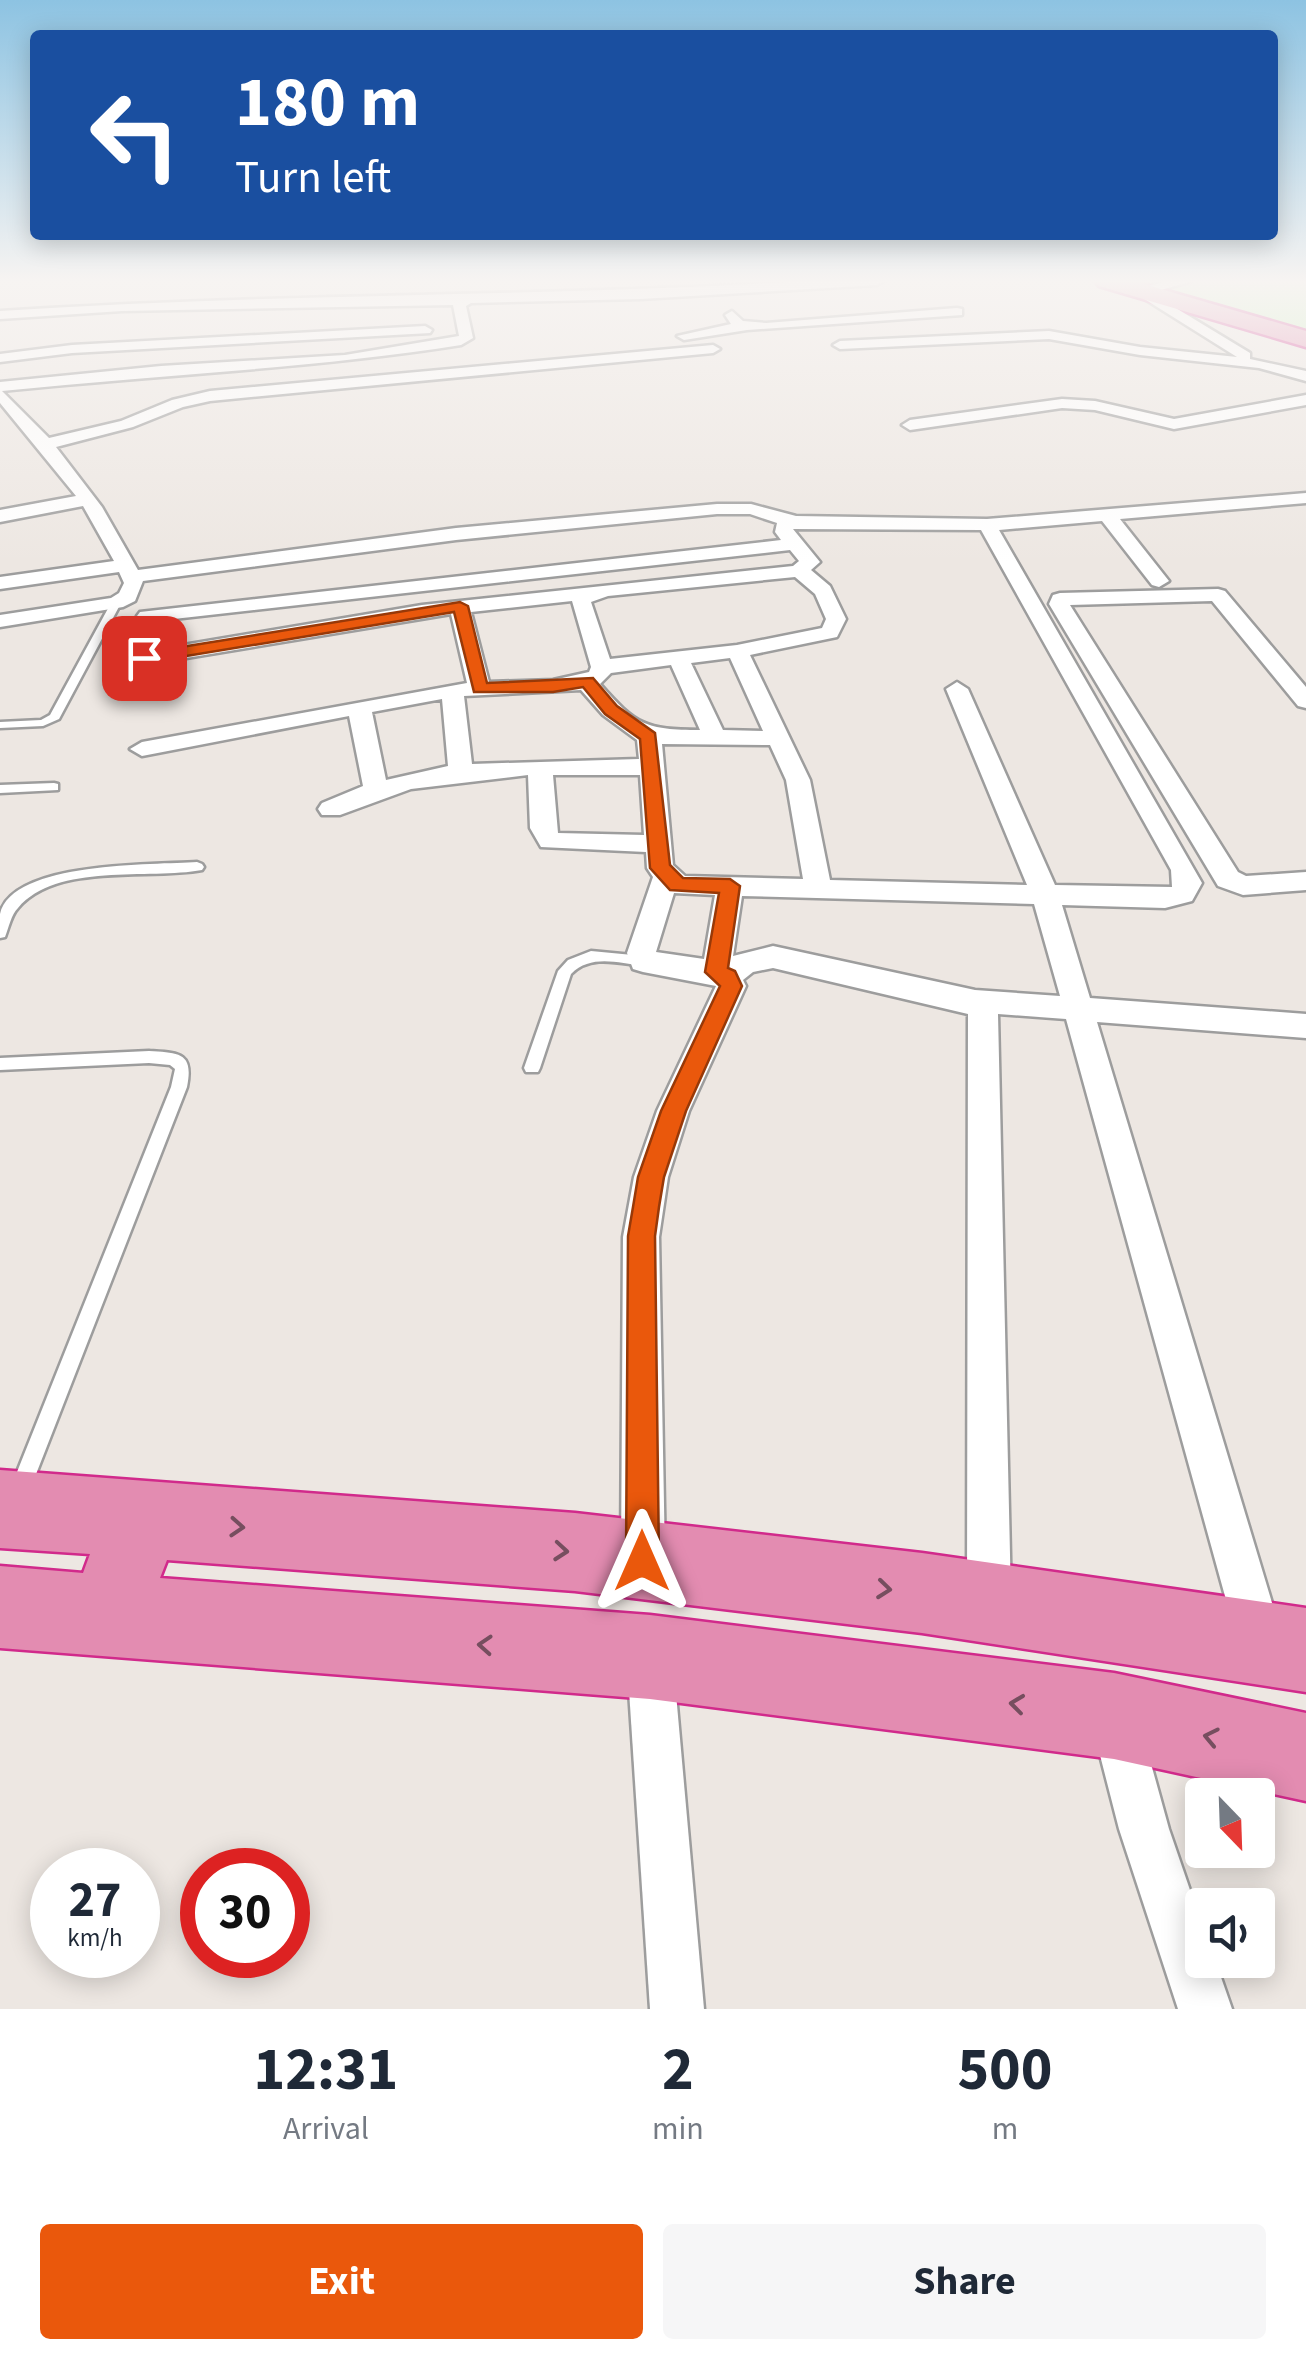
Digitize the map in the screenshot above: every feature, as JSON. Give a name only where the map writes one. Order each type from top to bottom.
[{"type":"highway","points":[[6,1509],[575,1552],[989,1603],[1283,1647]]},
{"type":"highway","points":[[106,1615],[143,1520]]},
{"type":"highway","points":[[0,1607],[650,1657],[1114,1716],[1306,1757]]},
{"type":"street","points":[[32,436],[132,396],[222,375]]},
{"type":"street","points":[[274,375],[276,389]]},
{"type":"street","points":[[0,394],[190,400],[388,375]]},
{"type":"street","points":[[0,394],[112,532],[130,571],[133,590],[116,603],[0,621]]},
{"type":"street","points":[[910,425],[1071,404],[1101,406],[1154,424],[1174,424],[1306,400]]},
{"type":"street","points":[[147,616],[796,533],[987,526],[1298,499],[1306,515]]},
{"type":"street","points":[[0,516],[86,500]]},
{"type":"street","points":[[0,583],[717,509],[751,509],[796,533],[810,562],[798,572],[460,606],[144,658]]},
{"type":"street","points":[[1109,517],[1159,581]]},
{"type":"street","points":[[540,768],[542,828],[550,841],[662,860],[678,885],[1046,897],[1165,898],[1182,894],[1188,883],[987,526]]},
{"type":"street","points":[[142,749],[452,690],[553,687],[595,674],[821,636],[836,626],[825,591],[798,572]]},
{"type":"street","points":[[596,592],[582,602],[595,674],[611,710],[649,737],[779,738]]},
{"type":"street","points":[[1306,701],[1218,595],[1060,599],[1059,604],[1228,879],[1243,886],[1306,881]]},
{"type":"street","points":[[460,606],[480,688]]},
{"type":"street","points":[[737,652],[798,780],[818,888]]},
{"type":"street","points":[[679,660],[714,736]]},
{"type":"street","points":[[957,689],[1046,897],[1283,1647]]},
{"type":"street","points":[[452,690],[461,771]]},
{"type":"street","points":[[359,706],[376,788]]},
{"type":"street","points":[[649,737],[662,860],[641,953],[643,961],[722,975],[772,957],[975,1002],[1306,1026]]},
{"type":"street","points":[[331,810],[376,788],[461,771],[652,767]]},
{"type":"street","points":[[642,1561],[642,1236],[651,1177],[673,1111],[731,986],[722,975],[730,886]]},
{"type":"street","points":[[975,1002],[983,1011],[984,1025],[989,1603]]},
{"type":"street","points":[[650,1657],[676,2009]]},
{"type":"street","points":[[1114,1716],[1144,1829],[1205,2009]]},
{"type":"lane","points":[[0,725],[44,723],[55,717],[116,603]]},
{"type":"lane","points":[[0,789],[54,788]]},
{"type":"lane","points":[[0,932],[6,906],[54,879],[196,867]]},
{"type":"lane","points":[[532,1068],[566,971],[574,960],[588,956],[643,961]]},
{"type":"lane","points":[[0,1064],[150,1056],[174,1058],[183,1067],[179,1086],[6,1509]]},
{"type":"route","points":[[144,658],[460,606],[480,688],[553,687],[588,682],[611,710],[649,737],[660,868],[678,885],[730,886],[716,972],[727,977],[731,986],[673,1111],[651,1177],[646,1207],[642,1236],[642,1561]]}]
